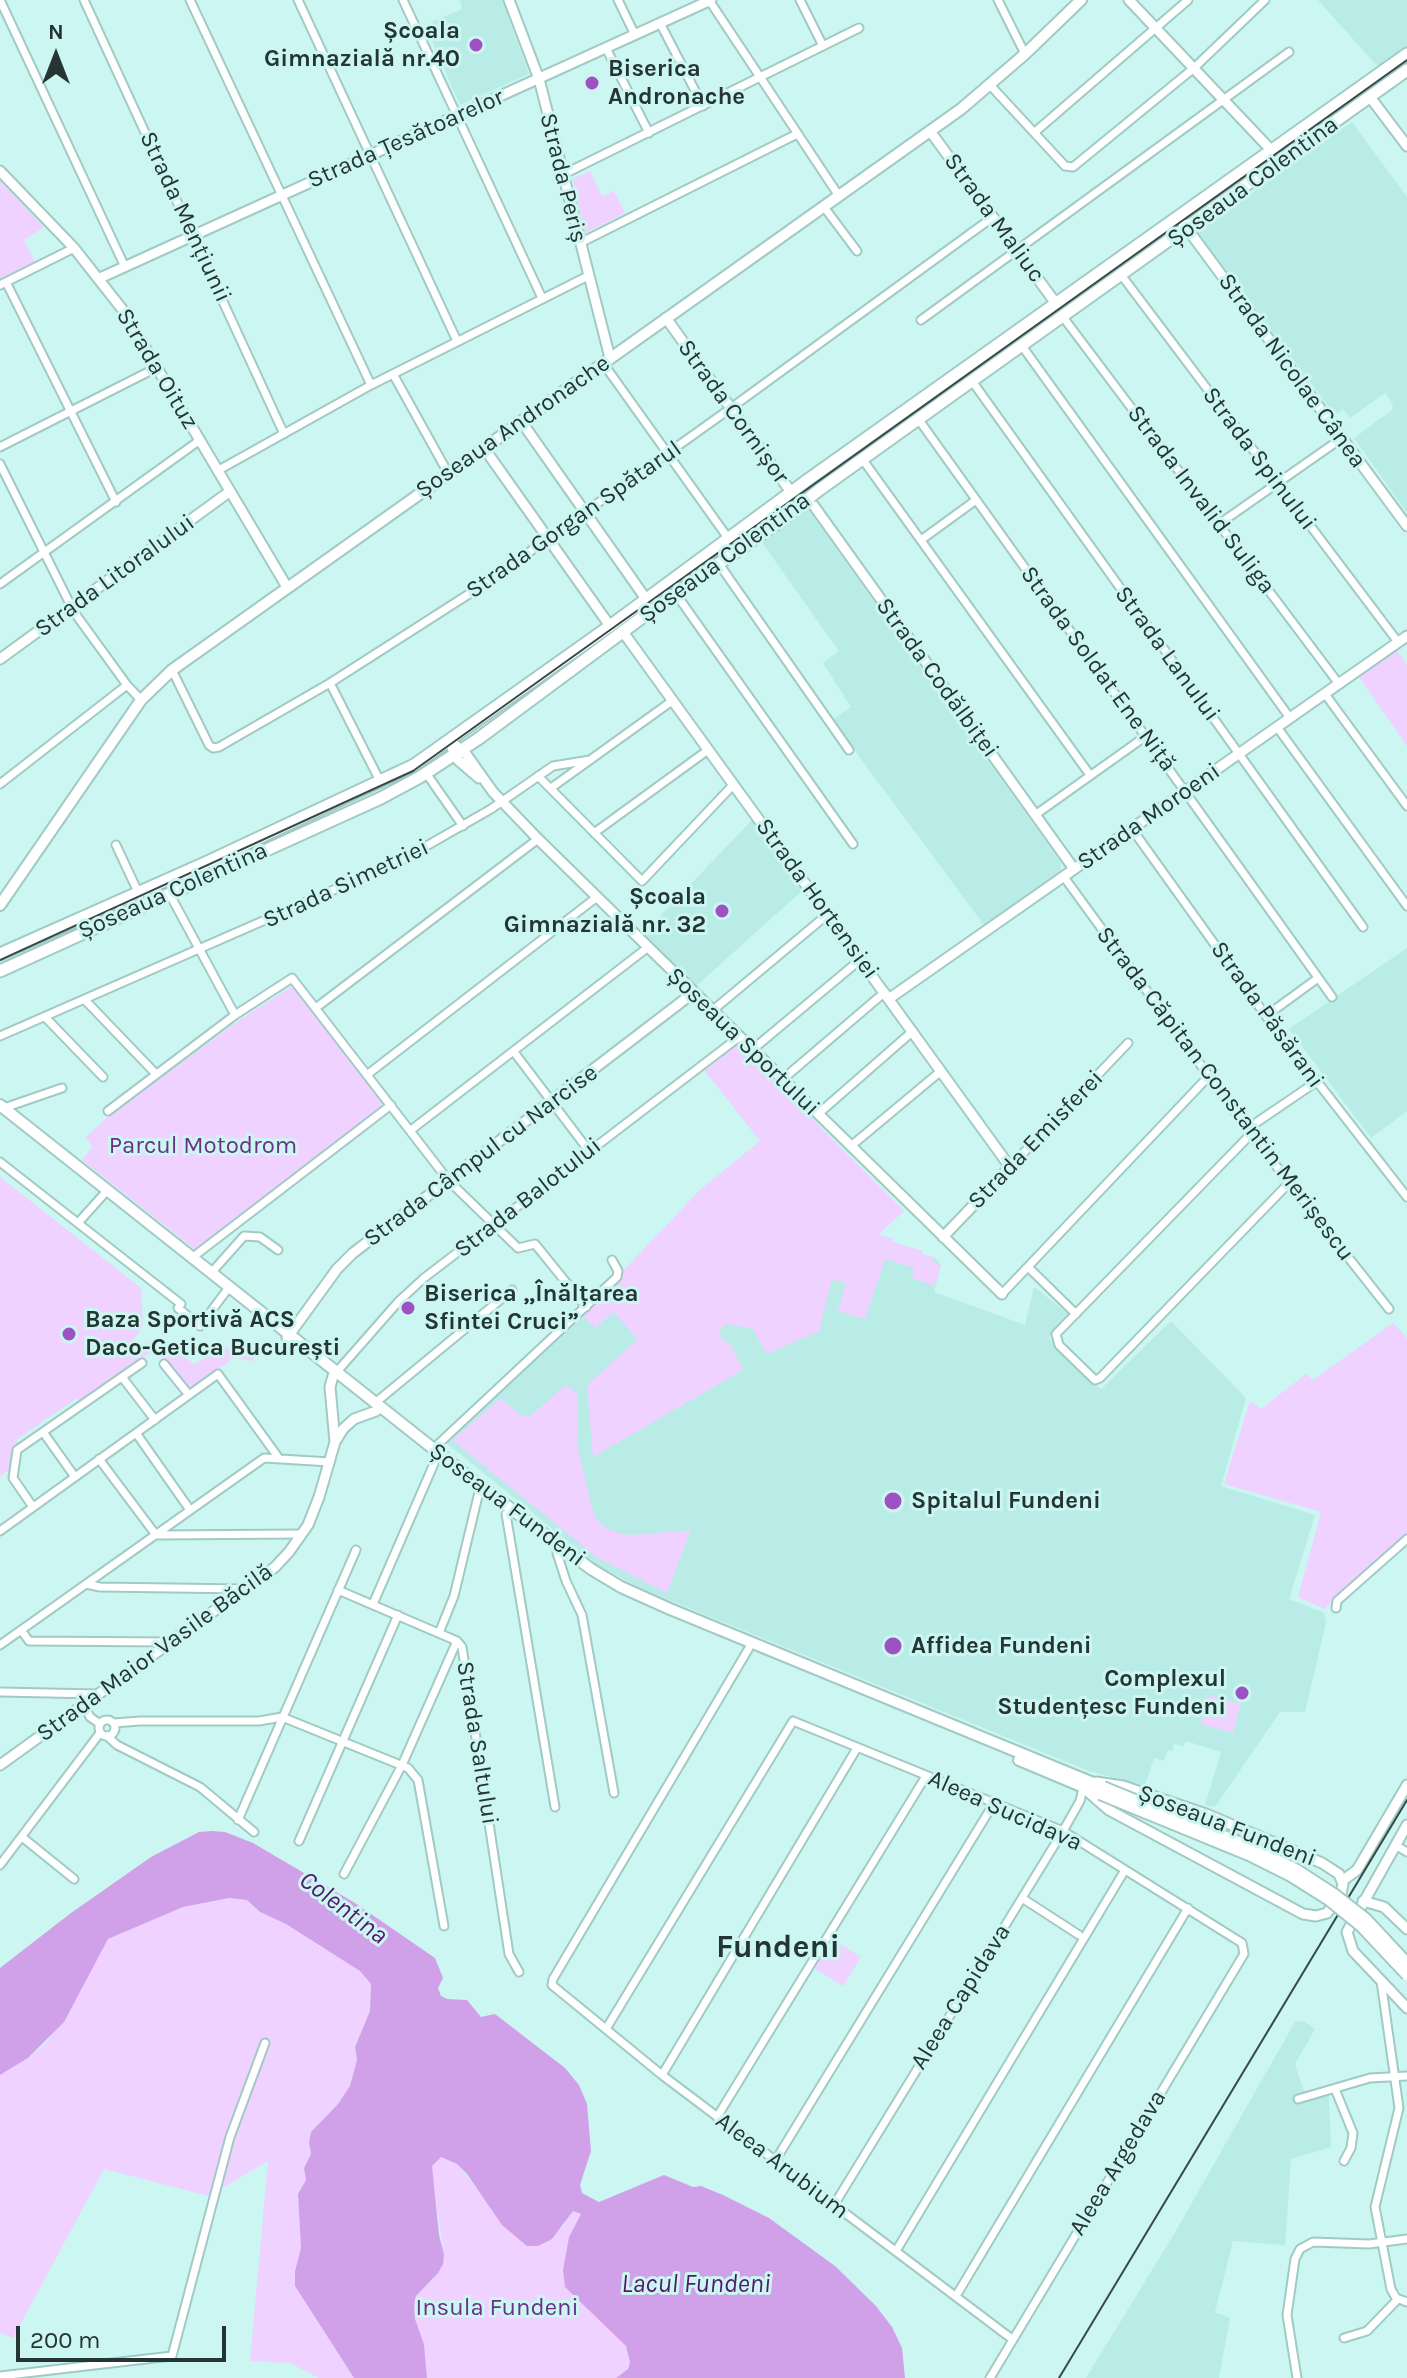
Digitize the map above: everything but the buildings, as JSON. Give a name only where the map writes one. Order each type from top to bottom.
[{"type":"main road","name":"Șoseaua Andronache","points":[[0,905],[141,700],[172,670],[930,131],[990,85],[1081,0]]},
{"type":"main road","name":"Șoseaua Colentina","points":[[0,971],[381,798],[426,773],[808,503],[1022,346],[1060,311],[1178,217],[1407,54]]},
{"type":"main road","name":"Șoseaua Colentina","points":[[0,954],[381,783],[414,765],[795,490],[1060,311],[1122,276],[1407,70]]},
{"type":"main road","name":"Șoseaua Fundeni","points":[[1,1109],[104,1194],[288,1336]]},
{"type":"main road","name":"Șoseaua Fundeni","points":[[1,1109],[212,1272],[435,1454],[560,1548],[621,1587],[1085,1784],[1291,1876],[1329,1900],[1361,1926],[1407,1975]]},
{"type":"main road","name":"Șoseaua Fundeni","points":[[435,1454],[557,1553],[618,1592],[1085,1784]]},
{"type":"main road","name":"Șoseaua Fundeni","points":[[1101,1791],[1255,1849],[1297,1870],[1359,1913],[1407,1963]]},
{"type":"street","points":[[0,0],[125,267]]},
{"type":"street","name":"Strada Mențiunii","points":[[84,0],[284,434]]},
{"type":"street","points":[[190,0],[371,385]]},
{"type":"street","points":[[298,0],[457,341]]},
{"type":"street","points":[[403,0],[542,298]]},
{"type":"street","name":"Strada Periș","points":[[509,0],[539,79],[606,361]]},
{"type":"street","points":[[618,0],[635,35]]},
{"type":"street","name":"Strada Țesătoarelor","points":[[100,278],[710,0]]},
{"type":"street","points":[[710,0],[839,196]]},
{"type":"street","points":[[800,0],[823,46]]},
{"type":"street","points":[[998,0],[1025,54]]},
{"type":"street","points":[[1129,0],[1272,151]]},
{"type":"street","points":[[1035,132],[1188,0]]},
{"type":"street","points":[[990,85],[1070,168],[1194,68],[1265,0]]},
{"type":"street","points":[[660,23],[703,106]]},
{"type":"street","points":[[562,175],[859,28]]},
{"type":"street","points":[[606,48],[649,133]]},
{"type":"street","points":[[921,320],[1289,52]]},
{"type":"street","points":[[1370,97],[1407,146]]},
{"type":"street","name":"Strada Maliuc","points":[[930,131],[1060,311]]},
{"type":"street","points":[[580,243],[797,134]]},
{"type":"street","name":"Strada Oituz","points":[[0,171],[100,278],[158,367],[287,587]]},
{"type":"street","points":[[824,207],[857,251]]},
{"type":"street","name":"Strada Gorgan Spătarul","points":[[172,670],[213,748],[330,683],[483,585],[993,217]]},
{"type":"street","name":"Strada Nicolae Cânea","points":[[1178,217],[1407,526]]},
{"type":"street","points":[[74,248],[3,284],[116,502]]},
{"type":"street","points":[[217,471],[371,385],[588,276]]},
{"type":"street","name":"Strada Spinului","points":[[1122,276],[1398,642]]},
{"type":"street","name":"Strada Invalid Suliga","points":[[1060,311],[1339,684]]},
{"type":"street","name":"Strada Cornișor","points":[[666,318],[731,408],[808,503]]},
{"type":"street","points":[[1022,346],[1290,718]]},
{"type":"street","points":[[606,361],[728,538]]},
{"type":"street","points":[[0,447],[158,367]]},
{"type":"street","points":[[393,374],[448,473]]},
{"type":"street","name":"Strada Lanului","points":[[972,381],[1363,927]]},
{"type":"street","name":"Strada Soldat Ene Niță","points":[[919,420],[1332,997]]},
{"type":"street","points":[[521,421],[646,599]]},
{"type":"street","points":[[1219,524],[1342,438]]},
{"type":"street","points":[[0,584],[200,440]]},
{"type":"street","points":[[484,448],[610,626]]},
{"type":"street","points":[[863,460],[1090,775]]},
{"type":"street","points":[[0,464],[71,607],[141,700]]},
{"type":"street","name":"Strada Litoralului","points":[[0,659],[229,492]]},
{"type":"street","points":[[921,540],[976,500]]},
{"type":"street","name":"Strada Codălbiței","points":[[808,503],[1074,869]]},
{"type":"street","points":[[719,564],[849,750]]},
{"type":"street","points":[[676,594],[853,844]]},
{"type":"street","name":"Strada Hortensiei","points":[[623,632],[1010,1167]]},
{"type":"street","name":"Strada Moroeni","points":[[887,995],[1064,877],[1407,636]]},
{"type":"street","points":[[330,683],[381,783]]},
{"type":"street","points":[[0,784],[127,685]]},
{"type":"street","points":[[1325,694],[1407,806]]},
{"type":"street","name":"Strada Simetriei","points":[[0,1036],[402,860],[463,826],[558,765],[590,760],[672,701]]},
{"type":"street","points":[[1277,727],[1407,906]]},
{"type":"street","points":[[1035,815],[1146,736]]},
{"type":"street","name":"Șoseaua Sportului","points":[[449,740],[538,839],[1002,1294]]},
{"type":"street","points":[[594,833],[708,750]]},
{"type":"street","points":[[551,788],[590,760]]},
{"type":"street","points":[[426,773],[463,826]]},
{"type":"street","points":[[538,776],[642,881],[734,784]]},
{"type":"street","name":"Strada Păsărani","points":[[1132,829],[1266,1016],[1407,1197]]},
{"type":"street","points":[[317,1007],[538,839]]},
{"type":"street","points":[[116,845],[138,892]]},
{"type":"street","name":"Strada Căpitan Constantin Merișescu","points":[[1064,877],[1249,1132],[1389,1309]]},
{"type":"street","points":[[169,893],[235,1015]]},
{"type":"street","points":[[368,1074],[597,897]]},
{"type":"street","points":[[712,1011],[828,914]]},
{"type":"street","points":[[411,1130],[647,948]]},
{"type":"street","points":[[752,1050],[861,959]]},
{"type":"street","points":[[108,1111],[235,1015],[292,978],[448,1180],[520,1248],[535,1244],[586,1307]]},
{"type":"street","points":[[1266,1016],[1318,978]]},
{"type":"street","name":"Strada Câmpul cu Narcise","points":[[288,1336],[346,1260],[693,993]]},
{"type":"street","points":[[783,1079],[887,995]]},
{"type":"street","points":[[85,1000],[156,1074]]},
{"type":"street","points":[[45,1017],[103,1077]]},
{"type":"street","points":[[818,1114],[913,1031]]},
{"type":"street","name":"Strada Balotului","points":[[335,1374],[411,1289],[739,1037]]},
{"type":"street","name":"Strada Emisferei","points":[[943,1237],[1128,1043]]},
{"type":"street","points":[[514,1052],[589,1151]]},
{"type":"street","points":[[851,1146],[941,1071]]},
{"type":"street","points":[[1002,1294],[1208,1077]]},
{"type":"street","points":[[1289,1183],[1100,1378],[1095,1380],[1056,1340],[1056,1334],[1249,1132],[1316,1082]]},
{"type":"street","points":[[1,1109],[62,1088]]},
{"type":"street","points":[[193,1257],[391,1105]]},
{"type":"street","points":[[0,1162],[181,1304],[178,1308],[200,1326],[227,1290]]},
{"type":"street","points":[[75,1222],[104,1194]]},
{"type":"street","points":[[212,1272],[244,1236],[260,1237],[278,1250]]},
{"type":"street","points":[[373,1604],[435,1454],[617,1277],[618,1271],[612,1260]]},
{"type":"street","points":[[1028,1267],[1076,1314]]},
{"type":"street","points":[[335,1442],[349,1422],[376,1407],[512,1290]]},
{"type":"street","points":[[33,1507],[13,1478],[17,1450],[142,1363]]},
{"type":"street","points":[[164,1364],[189,1395]]},
{"type":"street","points":[[0,1531],[218,1374],[278,1457]]},
{"type":"street","name":"Strada Maior Vasile Băcilă","points":[[0,1765],[282,1561],[302,1534],[316,1506],[330,1462],[335,1442],[330,1387],[335,1374]]},
{"type":"street","points":[[122,1377],[155,1420]]},
{"type":"street","points":[[43,1432],[75,1477]]},
{"type":"street","points":[[136,1433],[190,1510]]},
{"type":"street","points":[[0,1645],[264,1458],[330,1462]]},
{"type":"street","points":[[99,1459],[156,1535]]},
{"type":"street","points":[[439,1633],[454,1596],[479,1492]]},
{"type":"street","points":[[506,1514],[555,1807]]},
{"type":"street","points":[[156,1535],[302,1534]]},
{"type":"street","points":[[1336,1608],[1337,1601],[1407,1539]]},
{"type":"street","points":[[238,1820],[356,1550]]},
{"type":"street","points":[[557,1553],[582,1615],[614,1793]]},
{"type":"street","points":[[86,1584],[100,1587],[247,1589]]},
{"type":"street","name":"Strada Saltului","points":[[338,1590],[457,1641],[463,1651],[509,1954],[519,1972]]},
{"type":"street","points":[[299,1841],[398,1615]]},
{"type":"street","points":[[21,1630],[29,1641],[171,1642]]},
{"type":"street","points":[[344,1874],[402,1765],[457,1641]]},
{"type":"street","name":"Aleea Arubium","points":[[749,1648],[553,1979],[555,1989],[662,2075],[1012,2339]]},
{"type":"street","points":[[0,1692],[99,1694]]},
{"type":"street","points":[[84,1705],[90,1717],[117,1745],[193,1782],[254,1832]]},
{"type":"street","points":[[0,1865],[102,1731],[107,1719],[114,1723],[259,1721],[282,1717],[413,1771],[418,1780],[444,1926]]},
{"type":"street","name":"Aleea Sucidava","points":[[606,2029],[793,1721],[1063,1831],[1188,1908],[1242,1943],[1244,1948]]},
{"type":"street","points":[[102,1731],[115,1732],[114,1723]]},
{"type":"street","points":[[662,2075],[857,1748]]},
{"type":"street","points":[[717,2117],[926,1776]]},
{"type":"street","name":"Aleea Capidava","points":[[834,2205],[1063,1831],[1080,1801],[1085,1784]]},
{"type":"street","name":"Șoseaua Fundeni","points":[[1085,1784],[1117,1785],[1143,1792],[1248,1830],[1329,1866],[1342,1881],[1341,1894],[1327,1913],[1316,1916],[1303,1914],[1109,1810],[1085,1784]]},
{"type":"street","points":[[1342,1881],[1357,1870],[1407,1785]]},
{"type":"street","points":[[775,2161],[994,1803]]},
{"type":"street","points":[[221,1804],[245,1804]]},
{"type":"street","points":[[1407,1825],[1348,1927],[1347,1938],[1353,1951],[1407,2008]]},
{"type":"street","points":[[22,1837],[74,1879]]},
{"type":"street","points":[[1395,1845],[1407,1852]]},
{"type":"street","points":[[896,2251],[1125,1870]]},
{"type":"street","points":[[1022,1898],[1079,1935]]},
{"type":"street","points":[[1363,1901],[1384,1907],[1407,1929]]},
{"type":"street","points":[[956,2296],[1188,1908]]},
{"type":"street","name":"Aleea Argedava","points":[[990,2378],[1244,1954],[1244,1948]]},
{"type":"street","points":[[1344,2338],[1367,2331],[1403,2301],[1391,2289],[1380,2242],[1375,2200],[1398,2117],[1395,2075],[1380,1979]]},
{"type":"street","points":[[0,2376],[172,2356],[230,2137],[265,2043]]},
{"type":"street","points":[[1298,2099],[1370,2078],[1407,2076]]},
{"type":"street","points":[[1335,2089],[1353,2133],[1351,2148],[1344,2161]]},
{"type":"street","points":[[1297,2378],[1287,2315],[1295,2259],[1300,2249],[1313,2242],[1407,2239]]},
{"type":"shaded area","name":"Școala Gimnazială nr.40","points":[[460,0],[502,0],[529,74],[460,105],[425,25],[462,9]]},
{"type":"shaded area","points":[[1318,0],[1407,0],[1407,47],[1378,67]]},
{"type":"shaded area","points":[[1352,122],[1407,197],[1407,513],[1354,438],[1392,410],[1393,404],[1385,393],[1350,418],[1343,409],[1335,415],[1197,232]]},
{"type":"shaded area","points":[[807,508],[1061,863],[1061,873],[984,925],[832,720],[851,707],[823,663],[839,651],[761,541]]},
{"type":"shaded area","name":"Școala Gimnazială nr. 32","points":[[752,820],[804,889],[695,987],[642,935]]},
{"type":"shaded area","points":[[1407,948],[1407,1111],[1371,1138],[1289,1029]]},
{"type":"shaded area","name":"Spitalul Fundeni","points":[[704,1202],[923,1251],[922,1254],[935,1258],[941,1265],[934,1292],[1025,1325],[1034,1287],[1069,1314],[1049,1338],[1101,1389],[1171,1321],[1246,1398],[1221,1486],[1315,1515],[1289,1599],[1324,1613],[1326,1623],[1305,1712],[1280,1712],[1215,1807],[1205,1805],[1221,1752],[1186,1741],[1184,1746],[1174,1744],[1164,1761],[1154,1758],[1145,1786],[1089,1771],[642,1589],[597,1565],[444,1441]]},
{"type":"shaded area","points":[[1304,2021],[1315,2029],[1295,2064],[1307,2100],[1329,2095],[1331,2147],[1291,2159],[1285,2245],[1233,2241],[1215,2312],[1230,2318],[1219,2378],[1086,2378],[1174,2234],[1295,2022]]},
{"type":"green space","points":[[590,171],[602,196],[614,191],[625,213],[585,233],[573,179]]},
{"type":"green space","points":[[0,181],[44,227],[24,240],[35,262],[0,279]]},
{"type":"green space","points":[[1397,651],[1407,665],[1407,746],[1359,677]]},
{"type":"green space","name":"Parcul Motodrom","points":[[291,987],[297,988],[380,1097],[382,1105],[197,1251],[82,1160],[92,1147],[86,1137],[104,1120],[241,1019]]},
{"type":"green space","points":[[737,1044],[904,1211],[878,1235],[893,1238],[892,1242],[935,1258],[934,1263],[941,1265],[935,1286],[912,1278],[914,1268],[885,1259],[865,1319],[838,1311],[846,1283],[832,1280],[819,1331],[767,1354],[752,1328],[726,1324],[719,1331],[722,1339],[731,1345],[743,1370],[593,1457],[587,1385],[638,1339],[613,1312],[596,1328],[581,1315],[700,1190],[760,1141],[705,1071]]},
{"type":"green space","name":"Baza Sportivă ACS Daco-Getica București","points":[[0,1177],[141,1288],[143,1326],[126,1352],[128,1356],[145,1343],[164,1343],[80,1402],[77,1398],[16,1440],[19,1444],[12,1449],[10,1469],[0,1476]]},
{"type":"green space","points":[[1393,1323],[1407,1338],[1407,1533],[1324,1609],[1298,1597],[1321,1512],[1224,1484],[1250,1401],[1261,1409],[1306,1374],[1313,1380]]},
{"type":"green space","points":[[168,1344],[194,1364],[226,1347],[233,1352],[254,1354],[253,1361],[233,1358],[189,1392],[157,1352]]},
{"type":"green space","points":[[566,1385],[578,1395],[577,1445],[594,1516],[604,1527],[621,1534],[691,1530],[667,1593],[598,1558],[452,1440],[501,1398],[520,1415],[530,1416]]},
{"type":"green space","points":[[1209,1695],[1241,1704],[1233,1733],[1201,1724]]},
{"type":"green space","points":[[229,1898],[247,1900],[260,1912],[343,1958],[371,1984],[370,2012],[355,2046],[357,2060],[350,2086],[338,2104],[311,2132],[311,2154],[304,2168],[306,2180],[298,2194],[301,2248],[295,2286],[354,2378],[319,2378],[290,2363],[250,2361],[268,2161],[209,2196],[104,2169],[13,2338],[0,2333],[0,2075],[29,2058],[47,2042],[108,1939],[183,1907]]},
{"type":"green space","points":[[832,1939],[861,1957],[843,1986],[814,1968]]},
{"type":"green space","name":"Insula Fundeni","points":[[440,2157],[457,2164],[484,2198],[562,2228],[573,2210],[581,2215],[569,2237],[563,2270],[626,2346],[630,2362],[623,2375],[616,2378],[427,2378],[424,2344],[414,2306],[416,2296],[437,2274],[444,2254],[432,2174],[432,2166]]},
{"type":"water","name":"Lacul Fundeni","points":[[199,1832],[225,1832],[253,1843],[355,1903],[435,1958],[443,1978],[438,1988],[441,1996],[467,2000],[481,2017],[495,2014],[565,2068],[579,2085],[587,2104],[591,2151],[580,2185],[582,2193],[599,2202],[664,2175],[723,2195],[769,2218],[835,2266],[876,2306],[892,2327],[902,2348],[905,2378],[616,2378],[628,2369],[630,2362],[626,2346],[565,2287],[563,2270],[569,2237],[581,2214],[573,2211],[552,2239],[538,2246],[527,2246],[502,2225],[467,2174],[457,2164],[441,2157],[432,2166],[443,2264],[416,2296],[414,2306],[424,2344],[427,2378],[354,2378],[295,2286],[295,2271],[301,2248],[298,2194],[306,2180],[304,2168],[311,2154],[311,2132],[338,2104],[350,2086],[357,2060],[355,2047],[370,2011],[371,1984],[360,1971],[286,1924],[260,1912],[247,1900],[229,1898],[183,1907],[108,1939],[64,2022],[28,2058],[0,2075],[0,1968],[151,1857]]},
{"type":"tram line","points":[[0,960],[413,771],[1407,60]]},
{"type":"railway","points":[[1059,2378],[1407,1800]]},
{"type":"place","name":"Școala Gimnazială nr.40","points":[[476,45]]},
{"type":"place","name":"Biserica Andronache","points":[[592,83]]},
{"type":"place","name":"Școala Gimnazială nr. 32","points":[[722,911]]},
{"type":"place","name":"Biserica „Înălțarea Sfintei Cruci”","points":[[408,1308]]},
{"type":"place","name":"Baza Sportivă ACS Daco-Getica București","points":[[69,1334]]},
{"type":"place","name":"Spitalul Fundeni","points":[[893,1501]]},
{"type":"place","name":"Affidea Fundeni","points":[[893,1646]]},
{"type":"place","name":"Complexul Studențesc Fundeni","points":[[1242,1693]]},
{"type":"district","name":"Fundeni","points":[[778,1948]]},
{"type":"water label","name":"Colentina","points":[[343,1908]]}]
